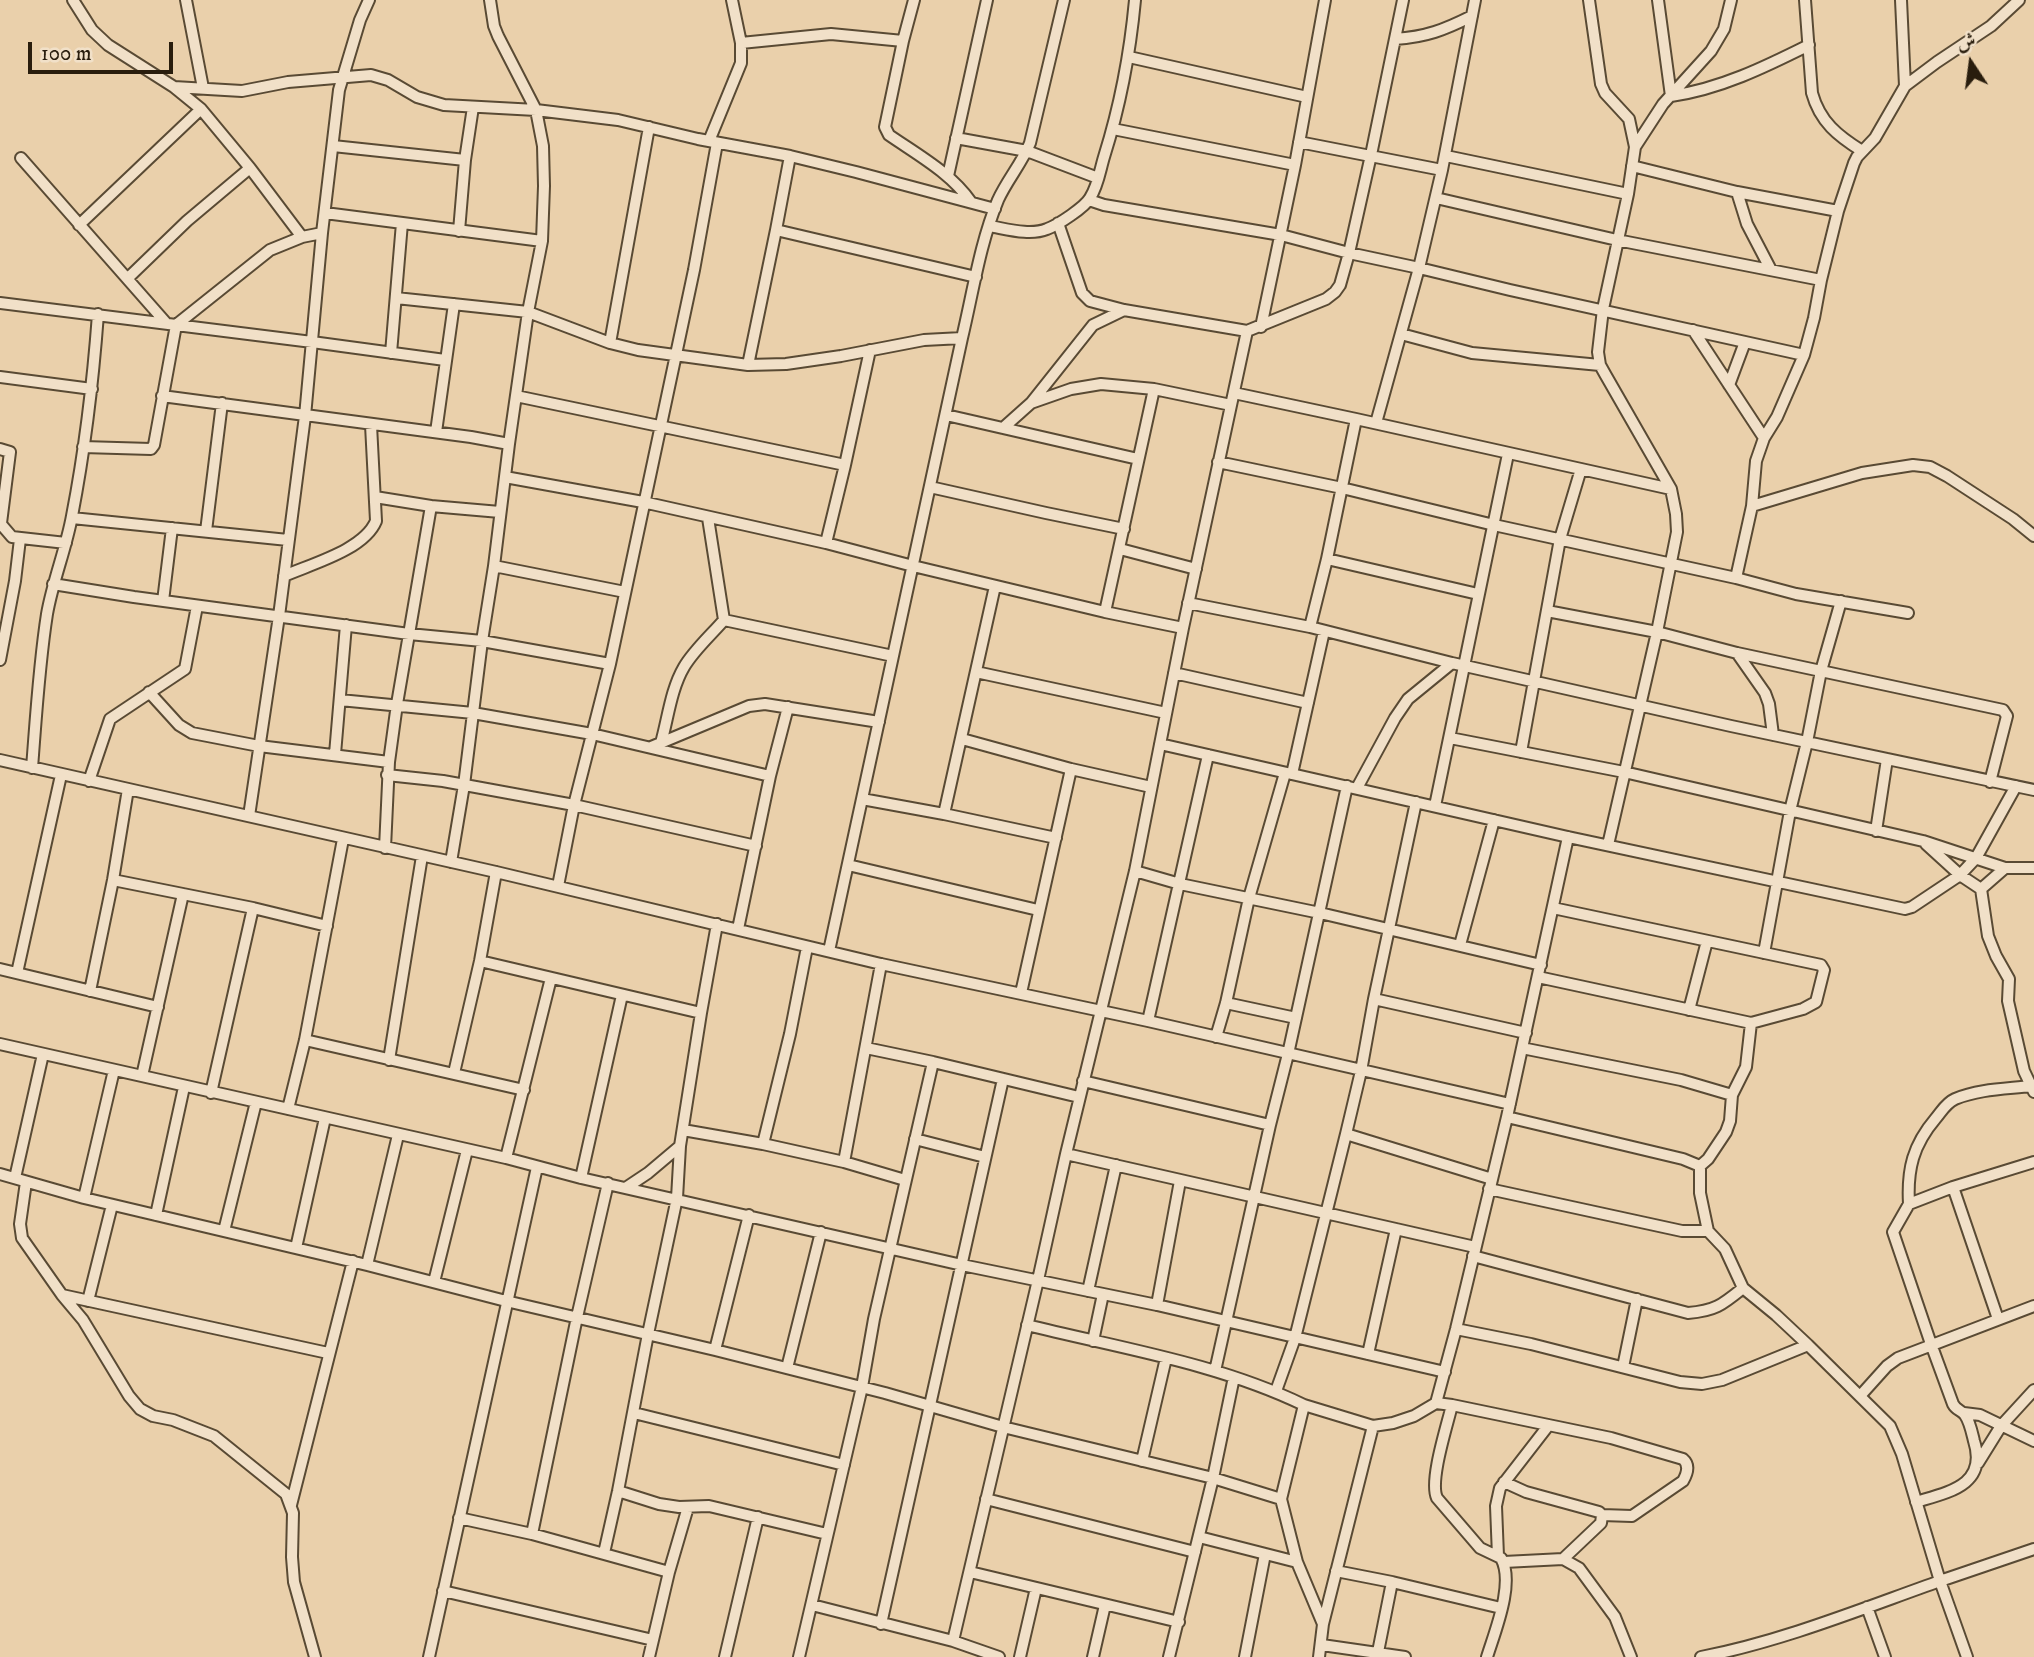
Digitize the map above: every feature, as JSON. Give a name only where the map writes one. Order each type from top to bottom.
[{"type":"street","points":[[73,0],[92,30],[108,45],[174,87],[201,110],[250,168],[302,237]]},
{"type":"street","points":[[186,0],[203,88]]},
{"type":"street","points":[[249,816],[305,415],[332,146],[342,79],[369,0]]},
{"type":"street","points":[[451,862],[464,785],[528,312],[542,241],[543,146],[536,110],[498,36],[491,0]]},
{"type":"street","points":[[558,886],[574,805],[610,664],[694,270],[713,142],[741,63],[741,43],[732,0]]},
{"type":"street","points":[[914,0],[885,127],[889,135],[948,176],[971,202]]},
{"type":"street","points":[[948,176],[987,0]]},
{"type":"street","points":[[829,951],[976,277],[995,209],[1027,151],[1064,0]]},
{"type":"street","points":[[989,226],[1034,232],[1046,229],[1089,200],[1113,129],[1129,57],[1135,0]]},
{"type":"street","points":[[1261,327],[1295,165],[1325,0]]},
{"type":"street","points":[[1058,223],[1084,297],[1090,301],[1124,310],[1247,331],[1326,299],[1340,285],[1349,253],[1404,0]]},
{"type":"street","points":[[1376,423],[1419,268],[1446,156],[1475,0]]},
{"type":"street","points":[[1589,0],[1601,83],[1605,93],[1629,119],[1635,147],[1628,194],[1603,309],[1598,352],[1601,365],[1671,489],[1677,532],[1608,845]]},
{"type":"street","points":[[1658,0],[1671,96]]},
{"type":"street","points":[[1635,147],[1652,120],[1711,51],[1724,29],[1731,0]]},
{"type":"street","points":[[1805,0],[1815,105],[1832,129],[1862,151]]},
{"type":"street","points":[[1901,0],[1905,86]]},
{"type":"street","points":[[1736,578],[1752,506],[1756,461],[1764,438],[1777,417],[1804,355],[1821,280],[1854,163],[1875,138],[1905,86],[1991,26],[2019,0]]},
{"type":"street","points":[[1395,38],[1428,35],[1446,30],[1472,16]]},
{"type":"street","points":[[741,43],[831,34],[903,41]]},
{"type":"street","points":[[1671,96],[1696,92],[1732,80],[1809,45]]},
{"type":"street","points":[[1129,57],[1307,97]]},
{"type":"street","points":[[174,87],[242,91],[288,82],[379,76],[417,97],[444,105],[536,110],[607,118],[790,156],[995,209]]},
{"type":"street","points":[[459,230],[473,107]]},
{"type":"street","points":[[79,225],[201,110]]},
{"type":"street","points":[[611,343],[649,127]]},
{"type":"street","points":[[1113,129],[1295,165]]},
{"type":"street","points":[[956,138],[1027,151],[1098,178]]},
{"type":"street","points":[[1299,142],[1442,170]]},
{"type":"street","points":[[332,146],[465,160]]},
{"type":"street","points":[[748,365],[790,156]]},
{"type":"street","points":[[1446,156],[1628,194]]},
{"type":"street","points":[[21,158],[79,225],[172,324]]},
{"type":"street","points":[[1632,166],[1737,192],[1839,211]]},
{"type":"street","points":[[128,278],[187,221],[250,168]]},
{"type":"street","points":[[1737,192],[1747,224],[1771,270]]},
{"type":"street","points":[[1436,198],[1617,240],[1821,280]]},
{"type":"street","points":[[1089,200],[1104,205],[1281,234],[1349,253],[1804,355]]},
{"type":"street","points":[[325,213],[542,241]]},
{"type":"street","points":[[391,353],[402,223]]},
{"type":"street","points":[[776,230],[976,277]]},
{"type":"street","points":[[83,447],[151,449],[154,445],[172,324],[270,250],[302,237],[322,233]]},
{"type":"street","points":[[396,298],[528,312],[611,343],[638,350],[748,365],[786,364],[924,340],[961,338]]},
{"type":"street","points":[[0,303],[445,360]]},
{"type":"street","points":[[436,432],[454,304]]},
{"type":"street","points":[[1003,428],[1031,403],[1093,326],[1124,310]]},
{"type":"street","points":[[32,768],[42,653],[53,584],[72,518],[92,389],[98,314]]},
{"type":"street","points":[[1693,330],[1764,438]]},
{"type":"street","points":[[953,1641],[1079,1097],[1135,871],[1188,603],[1247,331]]},
{"type":"street","points":[[1401,334],[1472,352],[1601,365]]},
{"type":"street","points":[[1729,385],[1745,342]]},
{"type":"street","points":[[826,543],[870,350]]},
{"type":"street","points":[[0,377],[92,389]]},
{"type":"street","points":[[1031,403],[1101,384],[1154,389],[1231,405]]},
{"type":"street","points":[[1105,612],[1154,389]]},
{"type":"street","points":[[1234,393],[1671,489]]},
{"type":"street","points":[[162,396],[509,444]]},
{"type":"street","points":[[516,396],[845,465]]},
{"type":"street","points":[[205,531],[222,403]]},
{"type":"street","points":[[946,415],[1138,459]]},
{"type":"street","points":[[1310,628],[1356,419]]},
{"type":"street","points":[[284,576],[345,550],[364,539],[372,530],[376,521],[371,425]]},
{"type":"street","points":[[0,449],[10,451],[0,523],[8,534],[20,539],[66,543]]},
{"type":"street","points":[[1435,806],[1508,454]]},
{"type":"street","points":[[1218,463],[1342,488],[1796,594],[1908,613]]},
{"type":"street","points":[[1752,506],[1862,472],[1913,465],[1930,467],[1947,476],[2034,536]]},
{"type":"street","points":[[1521,752],[1560,539],[1581,470]]},
{"type":"street","points":[[505,477],[643,502],[826,543],[1105,612],[1183,628]]},
{"type":"street","points":[[930,486],[1124,529]]},
{"type":"street","points":[[375,497],[431,506],[500,512]]},
{"type":"street","points":[[385,848],[387,775],[431,506]]},
{"type":"street","points":[[72,518],[288,540]]},
{"type":"street","points":[[708,518],[724,620]]},
{"type":"street","points":[[163,601],[172,528]]},
{"type":"street","points":[[0,660],[20,539]]},
{"type":"street","points":[[1120,549],[1196,569]]},
{"type":"street","points":[[1327,559],[1478,594]]},
{"type":"street","points":[[494,566],[625,592]]},
{"type":"street","points":[[53,584],[197,606],[482,641],[610,664]]},
{"type":"street","points":[[944,814],[995,586]]},
{"type":"street","points":[[1764,953],[1790,811],[1821,671],[1841,601]]},
{"type":"street","points":[[1188,603],[1324,631],[1452,663],[1773,735],[2034,790]]},
{"type":"street","points":[[89,781],[110,719],[185,669],[197,606]]},
{"type":"street","points":[[1547,611],[1657,632],[1737,653],[2003,710],[2007,716],[1990,782]]},
{"type":"street","points":[[724,620],[893,656]]},
{"type":"street","points":[[656,745],[682,670],[724,620]]},
{"type":"street","points":[[335,754],[346,625]]},
{"type":"street","points":[[1216,1037],[1249,898],[1308,703],[1324,631]]},
{"type":"street","points":[[1737,653],[1765,693],[1773,735]]},
{"type":"street","points":[[1215,1371],[1270,1125],[1352,787],[1408,699],[1452,663]]},
{"type":"street","points":[[976,671],[1166,713]]},
{"type":"street","points":[[1174,673],[1308,703]]},
{"type":"street","points":[[149,691],[179,724],[192,733],[259,746],[389,762]]},
{"type":"street","points":[[340,700],[473,713],[656,745],[770,776]]},
{"type":"street","points":[[656,745],[749,706],[765,704],[879,722]]},
{"type":"street","points":[[738,929],[770,776],[788,708]]},
{"type":"street","points":[[1450,737],[1624,772],[1923,841],[2006,868],[2034,869]]},
{"type":"street","points":[[962,739],[1152,788]]},
{"type":"street","points":[[1160,744],[1776,883],[1905,909],[1960,876],[1976,858],[2016,786]]},
{"type":"street","points":[[1148,1021],[1208,755]]},
{"type":"street","points":[[1876,831],[1887,759]]},
{"type":"street","points":[[0,760],[558,886],[881,964],[1148,1021],[1510,1104]]},
{"type":"street","points":[[1021,993],[1071,769]]},
{"type":"street","points":[[17,973],[61,775]]},
{"type":"street","points":[[387,775],[432,779],[574,805],[756,846]]},
{"type":"street","points":[[90,991],[128,789]]},
{"type":"street","points":[[862,799],[1056,838]]},
{"type":"street","points":[[1276,1391],[1295,1338],[1361,1071],[1416,802]]},
{"type":"street","points":[[1460,945],[1494,820]]},
{"type":"street","points":[[1436,1403],[1457,1329],[1507,1117],[1569,837]]},
{"type":"street","points":[[288,1109],[305,1040],[343,839]]},
{"type":"street","points":[[1923,841],[1960,876],[1981,888]]},
{"type":"street","points":[[388,1060],[422,856]]},
{"type":"street","points":[[848,865],[1038,910]]},
{"type":"street","points":[[1981,888],[2006,868]]},
{"type":"street","points":[[1135,871],[1180,884],[1320,913],[1541,965]]},
{"type":"street","points":[[454,1073],[480,961],[496,872]]},
{"type":"street","points":[[113,880],[327,926]]},
{"type":"street","points":[[1981,888],[1988,936],[2009,979],[2008,1001],[2024,1071],[2033,1089],[1973,1093],[1947,1104],[1918,1142],[1908,1178],[1909,1204],[1893,1231],[1956,1409],[1980,1415],[2034,1441]]},
{"type":"street","points":[[142,1076],[183,894]]},
{"type":"street","points":[[211,1093],[253,908]]},
{"type":"street","points":[[1538,977],[1751,1023],[1813,1005],[1824,970],[1821,965],[1553,908]]},
{"type":"street","points":[[604,1553],[677,1198],[680,1146],[717,924]]},
{"type":"street","points":[[1689,1010],[1707,941]]},
{"type":"street","points":[[763,1144],[790,1034],[807,947]]},
{"type":"street","points":[[480,961],[701,1013]]},
{"type":"street","points":[[844,1162],[881,964]]},
{"type":"street","points":[[0,969],[159,1006]]},
{"type":"street","points":[[506,1158],[551,978]]},
{"type":"street","points":[[581,1178],[622,995]]},
{"type":"street","points":[[1374,999],[1526,1033]]},
{"type":"street","points":[[1226,1003],[1296,1018]]},
{"type":"street","points":[[1751,1023],[1746,1067],[1732,1095],[1730,1121],[1726,1132],[1708,1159],[1700,1166],[1700,1193],[1708,1231],[1725,1249],[1743,1288],[1776,1315],[1860,1395],[1894,1434],[1967,1657]]},
{"type":"street","points":[[305,1040],[524,1090]]},
{"type":"street","points":[[0,1044],[506,1158],[581,1178],[962,1265],[1157,1305],[1445,1372]]},
{"type":"street","points":[[866,1048],[1079,1097]]},
{"type":"street","points":[[1522,1048],[1681,1080],[1732,1095]]},
{"type":"street","points":[[15,1178],[43,1054]]},
{"type":"street","points":[[799,1657],[862,1387],[874,1319],[933,1062]]},
{"type":"street","points":[[84,1198],[114,1070]]},
{"type":"street","points":[[881,1624],[1003,1079]]},
{"type":"street","points":[[1083,1081],[1270,1125]]},
{"type":"street","points":[[156,1215],[184,1087]]},
{"type":"street","points":[[224,1231],[256,1102]]},
{"type":"street","points":[[1507,1117],[1683,1158],[1700,1166]]},
{"type":"street","points":[[296,1248],[325,1118]]},
{"type":"street","points":[[683,1130],[844,1162],[905,1180]]},
{"type":"street","points":[[1346,1134],[1491,1184],[1682,1231],[1708,1231]]},
{"type":"street","points":[[367,1265],[398,1135]]},
{"type":"street","points":[[915,1139],[985,1157]]},
{"type":"street","points":[[627,1187],[649,1173],[680,1146]]},
{"type":"street","points":[[434,1282],[467,1150]]},
{"type":"street","points":[[1066,1154],[1396,1229],[1688,1313],[1706,1312],[1721,1305],[1743,1288]]},
{"type":"street","points":[[1909,1204],[1953,1186],[2034,1162]]},
{"type":"street","points":[[1088,1291],[1116,1165]]},
{"type":"street","points":[[429,1657],[537,1167]]},
{"type":"street","points":[[0,1174],[112,1205],[353,1261],[862,1387],[1003,1427],[1213,1478],[1281,1499]]},
{"type":"street","points":[[1157,1305],[1180,1181]]},
{"type":"street","points":[[26,1182],[20,1224],[22,1238],[83,1320],[129,1396],[140,1409],[153,1416],[173,1420],[214,1436],[286,1494],[294,1524],[294,1583],[315,1657]]},
{"type":"street","points":[[532,1534],[608,1184]]},
{"type":"street","points":[[1953,1186],[1998,1319]]},
{"type":"street","points":[[88,1301],[112,1205]]},
{"type":"street","points":[[715,1350],[749,1215]]},
{"type":"street","points":[[1368,1354],[1396,1229]]},
{"type":"street","points":[[787,1368],[821,1232]]},
{"type":"street","points":[[291,1505],[353,1261]]},
{"type":"street","points":[[1093,1341],[1104,1294]]},
{"type":"street","points":[[62,1295],[328,1353]]},
{"type":"street","points":[[1623,1367],[1637,1299]]},
{"type":"street","points":[[1860,1395],[1898,1358],[2034,1306]]},
{"type":"street","points":[[1027,1325],[1215,1371],[1276,1391],[1304,1405],[1373,1426],[1414,1416],[1436,1403],[1452,1405],[1611,1438],[1683,1460],[1686,1462],[1687,1474],[1683,1481],[1629,1517],[1602,1516],[1599,1512],[1526,1492],[1504,1482]]},
{"type":"street","points":[[1457,1329],[1531,1344],[1680,1382],[1702,1384],[1742,1373],[1808,1345]]},
{"type":"street","points":[[1142,1461],[1166,1358]]},
{"type":"street","points":[[1170,1657],[1234,1377]]},
{"type":"street","points":[[1916,1502],[1951,1491],[1970,1477],[2001,1426],[2034,1390]]},
{"type":"street","points":[[1304,1405],[1281,1499],[1297,1562],[1323,1624]]},
{"type":"street","points":[[1452,1405],[1434,1479],[1437,1498],[1480,1548],[1501,1559],[1563,1559],[1579,1568],[1615,1617],[1631,1657]]},
{"type":"street","points":[[634,1413],[844,1465]]},
{"type":"street","points":[[1964,1413],[1977,1450],[1978,1463]]},
{"type":"street","points":[[1319,1657],[1323,1624],[1373,1426]]},
{"type":"street","points":[[1487,1657],[1506,1583],[1496,1506],[1500,1488],[1548,1426]]},
{"type":"street","points":[[618,1491],[659,1504],[709,1506],[827,1534]]},
{"type":"street","points":[[986,1499],[1195,1552]]},
{"type":"street","points":[[649,1657],[688,1507]]},
{"type":"street","points":[[1563,1559],[1601,1523],[1602,1516]]},
{"type":"street","points":[[725,1657],[758,1517]]},
{"type":"street","points":[[459,1518],[532,1534],[669,1572]]},
{"type":"street","points":[[1199,1537],[1297,1562]]},
{"type":"street","points":[[1701,1657],[1722,1655],[1800,1631],[2034,1549]]},
{"type":"street","points":[[1245,1657],[1265,1554]]},
{"type":"street","points":[[970,1572],[1179,1622]]},
{"type":"street","points":[[1336,1572],[1392,1582],[1501,1608]]},
{"type":"street","points":[[1378,1652],[1392,1582]]},
{"type":"street","points":[[1020,1657],[1036,1588]]},
{"type":"street","points":[[443,1591],[653,1640]]},
{"type":"street","points":[[812,1605],[953,1641],[999,1657]]},
{"type":"street","points":[[1093,1657],[1105,1605]]},
{"type":"street","points":[[1867,1607],[1885,1657]]},
{"type":"street","points":[[1322,1645],[1405,1657]]}]
